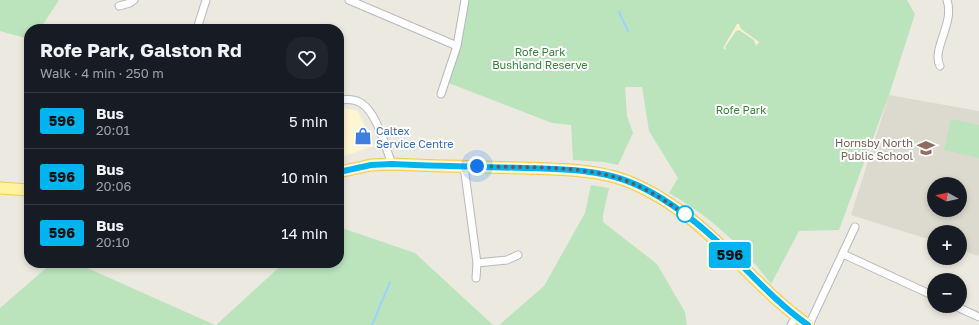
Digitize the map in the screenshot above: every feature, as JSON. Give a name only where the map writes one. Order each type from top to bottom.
[{"type":"main road","points":[[344,171],[371,165],[392,164],[464,166],[591,173],[616,178],[635,185],[679,210],[715,240],[765,290],[793,321],[808,325]]},
{"type":"main road","points":[[0,188],[24,190]]},
{"type":"street","points":[[119,6],[130,3],[134,0]]},
{"type":"street","points":[[199,24],[206,0]]},
{"type":"street","points":[[349,0],[457,46]]},
{"type":"street","points":[[441,94],[457,46],[465,0]]},
{"type":"street","points":[[940,66],[938,56],[950,17],[950,9],[947,0]]},
{"type":"street","points":[[344,100],[360,102],[368,109],[381,133],[392,164]]},
{"type":"street","points":[[464,166],[477,263],[476,278]]},
{"type":"street","points":[[808,325],[843,254],[854,227]]},
{"type":"street","points":[[477,263],[507,260],[518,254]]},
{"type":"street","points":[[843,254],[927,293]]},
{"type":"street","points":[[967,312],[979,317]]},
{"type":"shaded area","name":"Hornsby North Public School","points":[[889,95],[979,111],[979,256],[967,252],[967,225],[927,225],[927,239],[851,215]]},
{"type":"shaded area","points":[[344,108],[358,111],[374,146],[344,156]]},
{"type":"green space","points":[[0,0],[59,0],[43,24],[24,24],[24,38],[0,31]]},
{"type":"green space","points":[[466,0],[907,0],[915,14],[889,95],[839,230],[799,231],[771,284],[749,257],[725,233],[684,202],[669,193],[678,178],[649,131],[642,87],[625,87],[627,116],[633,133],[618,165],[604,162],[573,160],[571,125],[552,123],[446,82]]},
{"type":"green space","points":[[951,119],[979,125],[979,158],[944,150]]},
{"type":"green space","points":[[591,185],[609,188],[603,215],[603,222],[657,264],[685,312],[687,325],[499,325],[544,286],[585,213]]},
{"type":"green space","points":[[344,229],[415,253],[493,325],[216,325],[279,268],[344,268]]},
{"type":"green space","points":[[46,268],[87,268],[215,325],[0,325],[0,308]]},
{"type":"sand","points":[[737,24],[739,24],[741,29],[759,42],[756,46],[754,40],[739,30],[736,31],[725,47],[726,50],[723,48]]},
{"type":"waterway","points":[[619,12],[628,31]]},
{"type":"waterway","points":[[372,325],[390,282]]},
{"type":"bus line","name":"596","points":[[344,171],[371,165],[392,164],[477,166],[603,174],[616,178],[635,185],[679,210],[715,240],[782,306],[808,325]]},
{"type":"place","name":"Caltex Service Centre","points":[[363,136]]},
{"type":"place","name":"Hornsby North Public School","points":[[926,148]]},
{"type":"route","points":[[477,166],[576,171],[603,174],[635,185],[679,210],[688,217],[685,214]]},
{"type":"park label","name":"Rofe Park Bushland Reserve","points":[[540,57]]},
{"type":"park label","name":"Rofe Park","points":[[741,109]]}]
